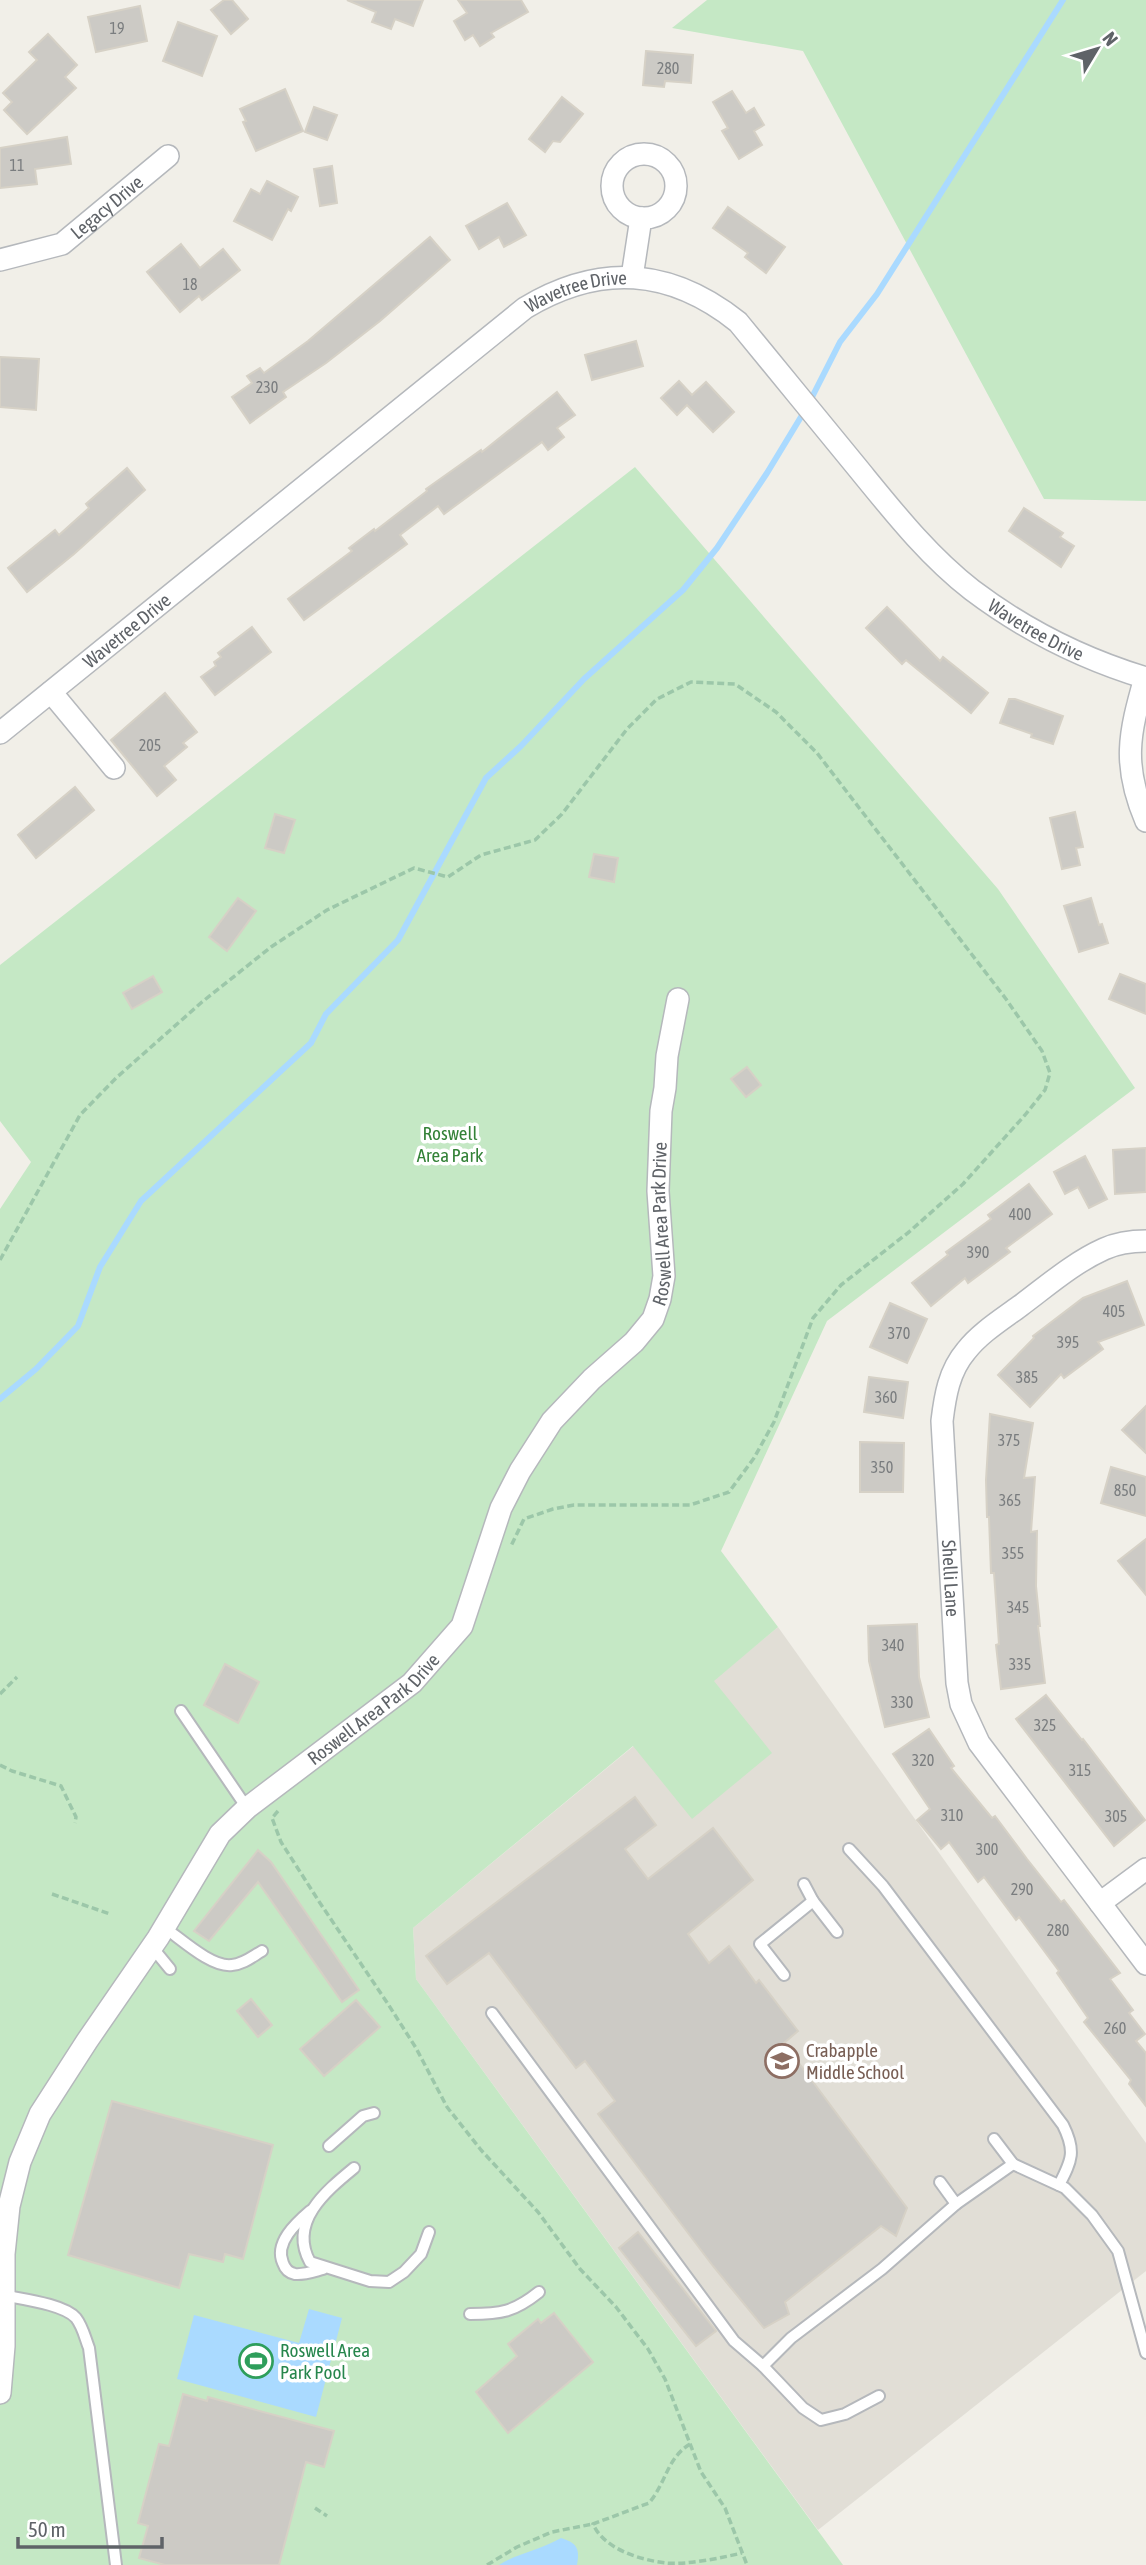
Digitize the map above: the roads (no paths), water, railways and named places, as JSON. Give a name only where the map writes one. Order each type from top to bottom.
[{"type":"street","name":"Legacy Drive","points":[[0,260],[62,244],[168,156]]},
{"type":"street","points":[[632,277],[641,218]]},
{"type":"street","name":"Wavetree Drive","points":[[0,733],[525,307],[576,283],[604,277],[660,281],[689,290],[715,304],[738,322],[904,526],[937,560],[1012,619],[1097,662],[1145,678]]},
{"type":"street","points":[[1145,678],[1131,727],[1129,755],[1131,777],[1146,821]]},
{"type":"street","points":[[51,692],[114,768]]},
{"type":"street","name":"Roswell Area Park Drive","points":[[0,2393],[4,2346],[2,2295],[9,2206],[20,2162],[40,2114],[165,1928],[220,1834],[247,1808],[412,1683],[462,1626],[500,1508],[520,1471],[552,1421],[592,1379],[635,1342],[653,1319],[664,1276],[658,1191],[661,1111],[667,1056],[678,999]]},
{"type":"street","name":"Shelli Lane","points":[[1146,1241],[1106,1248],[1075,1264],[982,1335],[966,1351],[955,1368],[945,1394],[942,1421],[957,1683],[961,1704],[979,1742],[1146,1964]]},
{"type":"street","points":[[1100,1903],[1146,1869]]},
{"type":"lane","points":[[181,1712],[247,1808]]},
{"type":"lane","points":[[849,1849],[883,1886],[1063,2125],[1071,2141],[1072,2153],[1069,2166],[1059,2185]]},
{"type":"lane","points":[[804,1884],[813,1901],[837,1932]]},
{"type":"lane","points":[[784,1975],[760,1944],[813,1901]]},
{"type":"lane","points":[[165,1928],[213,1962],[223,1966],[243,1962],[262,1951]]},
{"type":"lane","points":[[152,1947],[170,1969]]},
{"type":"lane","points":[[492,2013],[734,2341],[803,2408],[821,2420],[845,2414],[880,2396]]},
{"type":"lane","points":[[328,2146],[363,2116],[374,2113]]},
{"type":"lane","points":[[994,2139],[1013,2164],[1065,2188],[1092,2215],[1118,2251],[1146,2353]]},
{"type":"lane","points":[[762,2366],[791,2338],[882,2269],[956,2204],[1013,2164]]},
{"type":"lane","points":[[325,2269],[295,2274],[289,2272],[281,2261],[282,2245],[294,2225],[354,2168]]},
{"type":"lane","points":[[940,2182],[956,2204]]},
{"type":"lane","points":[[310,2211],[304,2231],[306,2256],[310,2262],[325,2269],[370,2281],[394,2280],[421,2254],[429,2232]]},
{"type":"lane","points":[[470,2314],[499,2314],[511,2311],[539,2292]]},
{"type":"lane","points":[[2,2295],[64,2309],[74,2315],[81,2326],[89,2348],[116,2565]]},
{"type":"water","name":"Roswell Area Park Pool","points":[[309,2309],[342,2318],[316,2417],[177,2379],[194,2315],[299,2343]]},
{"type":"water","points":[[561,2538],[576,2547],[577,2565],[499,2565],[514,2557]]},
{"type":"waterway","points":[[0,1399],[36,1369],[78,1326],[100,1267],[141,1201],[311,1043],[326,1014],[398,940],[486,778],[521,746],[584,679],[683,590],[717,548],[807,407],[840,342],[877,294],[1063,0]]},
{"type":"place","name":"Crabapple Middle School","points":[[782,2061]]},
{"type":"place","name":"Roswell Area Park Pool","points":[[256,2361]]},
{"type":"park label","name":"Roswell Area Park","points":[[450,1144]]}]
